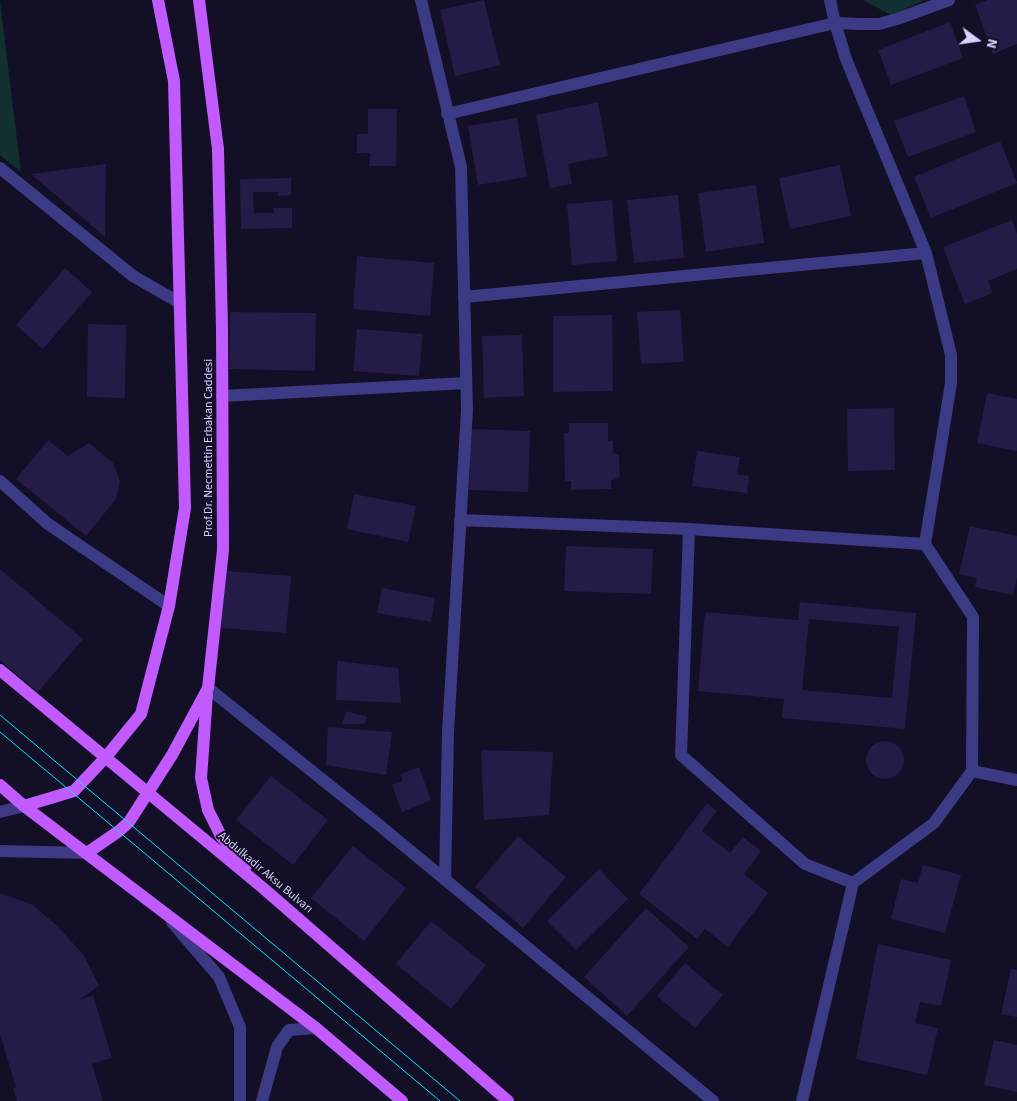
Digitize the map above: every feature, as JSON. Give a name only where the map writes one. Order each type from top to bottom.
[{"type":"main road","name":"Prof.Dr. Necmettin Erbakan Caddesi","points":[[24,806],[74,791],[106,757],[141,714],[169,606],[185,508],[174,81],[158,0]]},
{"type":"main road","name":"Prof.Dr. Necmettin Erbakan Caddesi","points":[[87,853],[124,827],[149,794],[208,688],[223,550],[222,396],[218,149],[200,0]]},
{"type":"main road","name":"Abdulkadir Aksu Bulvarı","points":[[0,670],[263,888],[508,1101]]},
{"type":"main road","points":[[208,688],[201,778],[208,810],[221,836],[263,888]]},
{"type":"main road","points":[[0,786],[316,1028],[402,1101]]},
{"type":"street","points":[[421,0],[461,167],[467,410],[448,732],[445,880]]},
{"type":"street","points":[[802,1101],[852,883],[934,823],[972,771],[973,617],[925,544],[951,383],[951,355],[926,253],[846,59],[830,0]]},
{"type":"street","points":[[447,114],[835,23],[880,24],[949,0]]},
{"type":"street","points":[[0,168],[133,276],[180,303]]},
{"type":"street","points":[[464,297],[926,253]]},
{"type":"street","points":[[222,396],[466,383]]},
{"type":"street","points":[[0,481],[48,524],[169,606]]},
{"type":"street","points":[[460,520],[689,529],[925,544]]},
{"type":"street","points":[[689,529],[681,755],[805,864],[852,883]]},
{"type":"street","points":[[208,688],[445,880],[712,1101]]},
{"type":"street","points":[[972,771],[1017,780]]},
{"type":"street","points":[[0,812],[24,806]]},
{"type":"street","points":[[0,851],[87,853]]},
{"type":"street","points":[[168,916],[219,977],[240,1027],[240,1101]]},
{"type":"street","points":[[262,1101],[277,1047],[289,1030],[316,1028]]},
{"type":"green space","points":[[863,0],[925,0],[891,15]]},
{"type":"green space","points":[[0,1],[21,172],[0,155]]},
{"type":"building","points":[[484,0],[500,65],[455,76],[440,10]]},
{"type":"building","points":[[987,0],[1017,0],[1017,44],[993,54],[975,5]]},
{"type":"building","points":[[950,22],[963,58],[891,85],[878,50]]},
{"type":"building","points":[[964,96],[976,132],[908,157],[894,121]]},
{"type":"building","points":[[598,102],[608,156],[568,164],[572,184],[550,188],[536,115]]},
{"type":"building","points":[[368,109],[397,109],[396,166],[369,166],[370,153],[357,153],[357,134],[368,134]]},
{"type":"building","points":[[517,118],[527,177],[478,185],[468,126]]},
{"type":"building","points":[[1000,141],[1017,183],[931,218],[914,177]]},
{"type":"building","points":[[106,164],[105,237],[31,174]]},
{"type":"building","points":[[840,165],[851,216],[790,229],[779,178]]},
{"type":"building","points":[[291,178],[291,195],[278,196],[278,192],[253,192],[254,213],[274,213],[273,208],[292,208],[292,228],[241,229],[240,179]]},
{"type":"building","points":[[756,185],[764,243],[706,252],[698,193]]},
{"type":"building","points":[[678,195],[684,258],[634,263],[627,200]]},
{"type":"building","points":[[612,200],[617,261],[572,265],[567,204]]},
{"type":"building","points":[[1012,220],[1017,234],[1017,269],[988,281],[993,293],[965,304],[943,247]]},
{"type":"building","points":[[357,256],[434,263],[430,316],[353,309]]},
{"type":"building","points":[[65,268],[92,292],[43,349],[16,325]]},
{"type":"building","points":[[680,310],[684,362],[641,364],[637,312]]},
{"type":"building","points":[[230,312],[316,313],[315,371],[229,369]]},
{"type":"building","points":[[612,315],[613,391],[553,392],[553,316]]},
{"type":"building","points":[[88,324],[126,325],[125,398],[87,397]]},
{"type":"building","points":[[357,329],[423,334],[419,376],[353,371]]},
{"type":"building","points":[[522,335],[524,396],[484,398],[482,336]]},
{"type":"building","points":[[987,393],[1017,399],[1017,451],[977,443]]},
{"type":"building","points":[[894,408],[895,470],[848,471],[847,409]]},
{"type":"building","points":[[569,423],[608,423],[608,441],[613,441],[613,452],[619,456],[620,477],[611,481],[611,489],[571,490],[571,481],[565,481],[564,433],[569,433]]},
{"type":"building","points":[[471,429],[530,431],[528,492],[469,490]]},
{"type":"building","points":[[48,440],[68,456],[89,443],[113,463],[120,481],[116,499],[86,536],[16,479]]},
{"type":"building","points":[[697,451],[740,457],[737,474],[749,476],[747,493],[692,486]]},
{"type":"building","points":[[354,494],[416,506],[408,542],[347,529]]},
{"type":"building","points":[[970,526],[1017,536],[1017,577],[1013,595],[975,587],[977,578],[959,574]]},
{"type":"building","points":[[566,546],[653,549],[651,594],[564,591]]},
{"type":"building","points":[[0,569],[83,639],[38,692],[0,660]]},
{"type":"building","points":[[226,571],[291,576],[286,633],[221,628]]},
{"type":"building","points":[[382,588],[435,598],[431,622],[377,613]]},
{"type":"building","points":[[800,602],[916,613],[905,729],[782,718],[784,699],[698,691],[705,612],[798,620]],"holes":[[[809,619],[899,627],[892,698],[802,690]]]},
{"type":"building","points":[[337,661],[398,668],[401,703],[336,700]]},
{"type":"building","points":[[346,711],[368,717],[364,724],[342,724]]},
{"type":"building","points":[[328,727],[392,732],[386,775],[326,765]]},
{"type":"building","points":[[885,741],[892,742],[898,747],[903,753],[903,767],[898,773],[892,778],[885,779],[878,778],[872,773],[867,767],[866,760],[867,753],[872,747],[878,742]]},
{"type":"building","points":[[481,750],[553,752],[549,815],[484,820]]},
{"type":"building","points":[[419,767],[431,800],[402,812],[392,785],[403,781],[400,774]]},
{"type":"building","points":[[271,776],[328,820],[293,865],[236,820]]},
{"type":"building","points":[[707,803],[717,811],[702,831],[730,853],[743,837],[761,851],[744,874],[768,893],[728,947],[705,929],[697,939],[639,894]]},
{"type":"building","points":[[518,836],[566,877],[523,928],[475,887]]},
{"type":"building","points":[[353,846],[406,888],[364,941],[311,898]]},
{"type":"building","points":[[923,865],[961,875],[945,933],[891,919],[901,879],[918,883]]},
{"type":"building","points":[[599,869],[628,899],[576,950],[547,921]]},
{"type":"building","points":[[0,893],[33,905],[56,925],[83,954],[99,986],[79,1000],[93,995],[112,1058],[92,1064],[103,1101],[17,1101],[13,1088],[16,1087],[0,1034]]},
{"type":"building","points":[[646,908],[689,947],[627,1016],[584,977]]},
{"type":"building","points":[[431,921],[486,965],[451,1009],[396,964]]},
{"type":"building","points":[[878,944],[951,960],[941,1006],[920,1002],[915,1023],[938,1028],[927,1075],[856,1059]]},
{"type":"building","points":[[685,963],[723,995],[695,1028],[657,996]]},
{"type":"building","points":[[1011,968],[1017,970],[1017,1017],[1001,1014]]},
{"type":"building","points":[[994,1040],[1017,1045],[1017,1092],[984,1085]]},
{"type":"tram line","points":[[0,715],[460,1101]]},
{"type":"tram line","points":[[0,732],[440,1101]]}]
